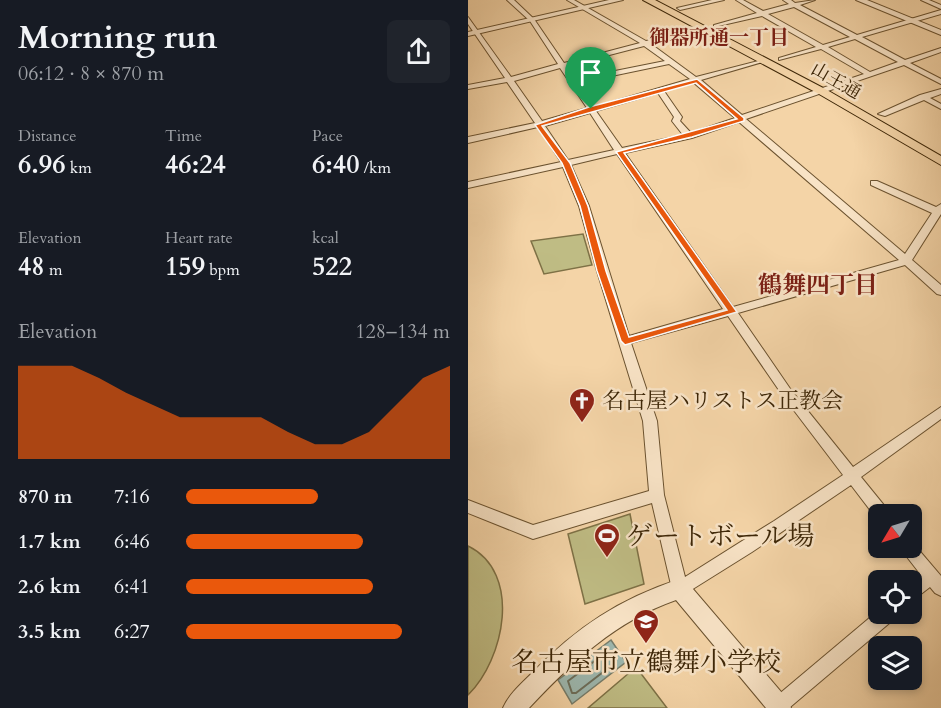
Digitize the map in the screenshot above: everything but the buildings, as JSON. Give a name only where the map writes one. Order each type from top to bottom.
[{"type":"main road","name":"山王通","points":[[648,0],[823,92],[941,161]]},
{"type":"main road","name":"山王通","points":[[664,0],[837,87],[941,148]]},
{"type":"street","points":[[510,0],[532,20],[620,152],[787,393],[874,504]]},
{"type":"street","points":[[570,0],[645,43],[697,81],[941,291]]},
{"type":"street","points":[[472,33],[619,0]]},
{"type":"street","points":[[680,8],[721,0]]},
{"type":"street","points":[[738,0],[872,75]]},
{"type":"street","points":[[786,0],[940,81]]},
{"type":"street","points":[[716,26],[812,0]]},
{"type":"street","points":[[860,0],[941,33]]},
{"type":"street","points":[[924,0],[941,7]]},
{"type":"street","points":[[781,59],[941,12]]},
{"type":"street","points":[[468,19],[472,33],[566,163],[584,206],[602,271],[650,421],[657,495],[680,589],[779,707],[876,624]]},
{"type":"street","points":[[468,87],[508,80],[702,28]]},
{"type":"street","points":[[468,185],[689,136],[941,50]]},
{"type":"street","points":[[468,140],[538,125],[764,60]]},
{"type":"street","points":[[574,82],[670,62]]},
{"type":"street","points":[[660,91],[678,117],[676,121],[689,136]]},
{"type":"street","points":[[882,114],[941,91]]},
{"type":"street","points":[[922,98],[941,106]]},
{"type":"street","points":[[625,341],[905,262],[939,209],[874,183]]},
{"type":"street","points":[[514,708],[562,656],[599,627],[654,596],[680,589],[731,558],[852,477],[941,412]]},
{"type":"street","points":[[468,505],[533,532],[657,495]]},
{"type":"street","points":[[916,558],[936,582],[922,588]]},
{"type":"shaded area","points":[[583,234],[592,265],[544,274],[531,241]]},
{"type":"shaded area","name":"ゲートボール場","points":[[630,514],[644,584],[585,604],[568,534]]},
{"type":"shaded area","points":[[468,546],[485,559],[496,576],[502,596],[502,618],[491,661],[481,680],[468,695]]},
{"type":"shaded area","points":[[636,667],[667,708],[588,708]]},
{"type":"water","points":[[611,640],[626,662],[572,704],[558,680]]},
{"type":"place","name":"名古屋ハリストス正教会","points":[[582,424]]},
{"type":"place","name":"ゲートボール場","points":[[607,559]]},
{"type":"place","name":"名古屋市立鶴舞小学校","points":[[646,645]]},
{"type":"district","name":"御器所通一丁目","points":[[719,37]]},
{"type":"district","name":"鶴舞四丁目","points":[[818,285]]},
{"type":"route","points":[[697,81],[741,120],[689,136],[620,152],[733,312],[625,341],[584,206],[566,163],[538,125],[591,109],[697,81]]}]
